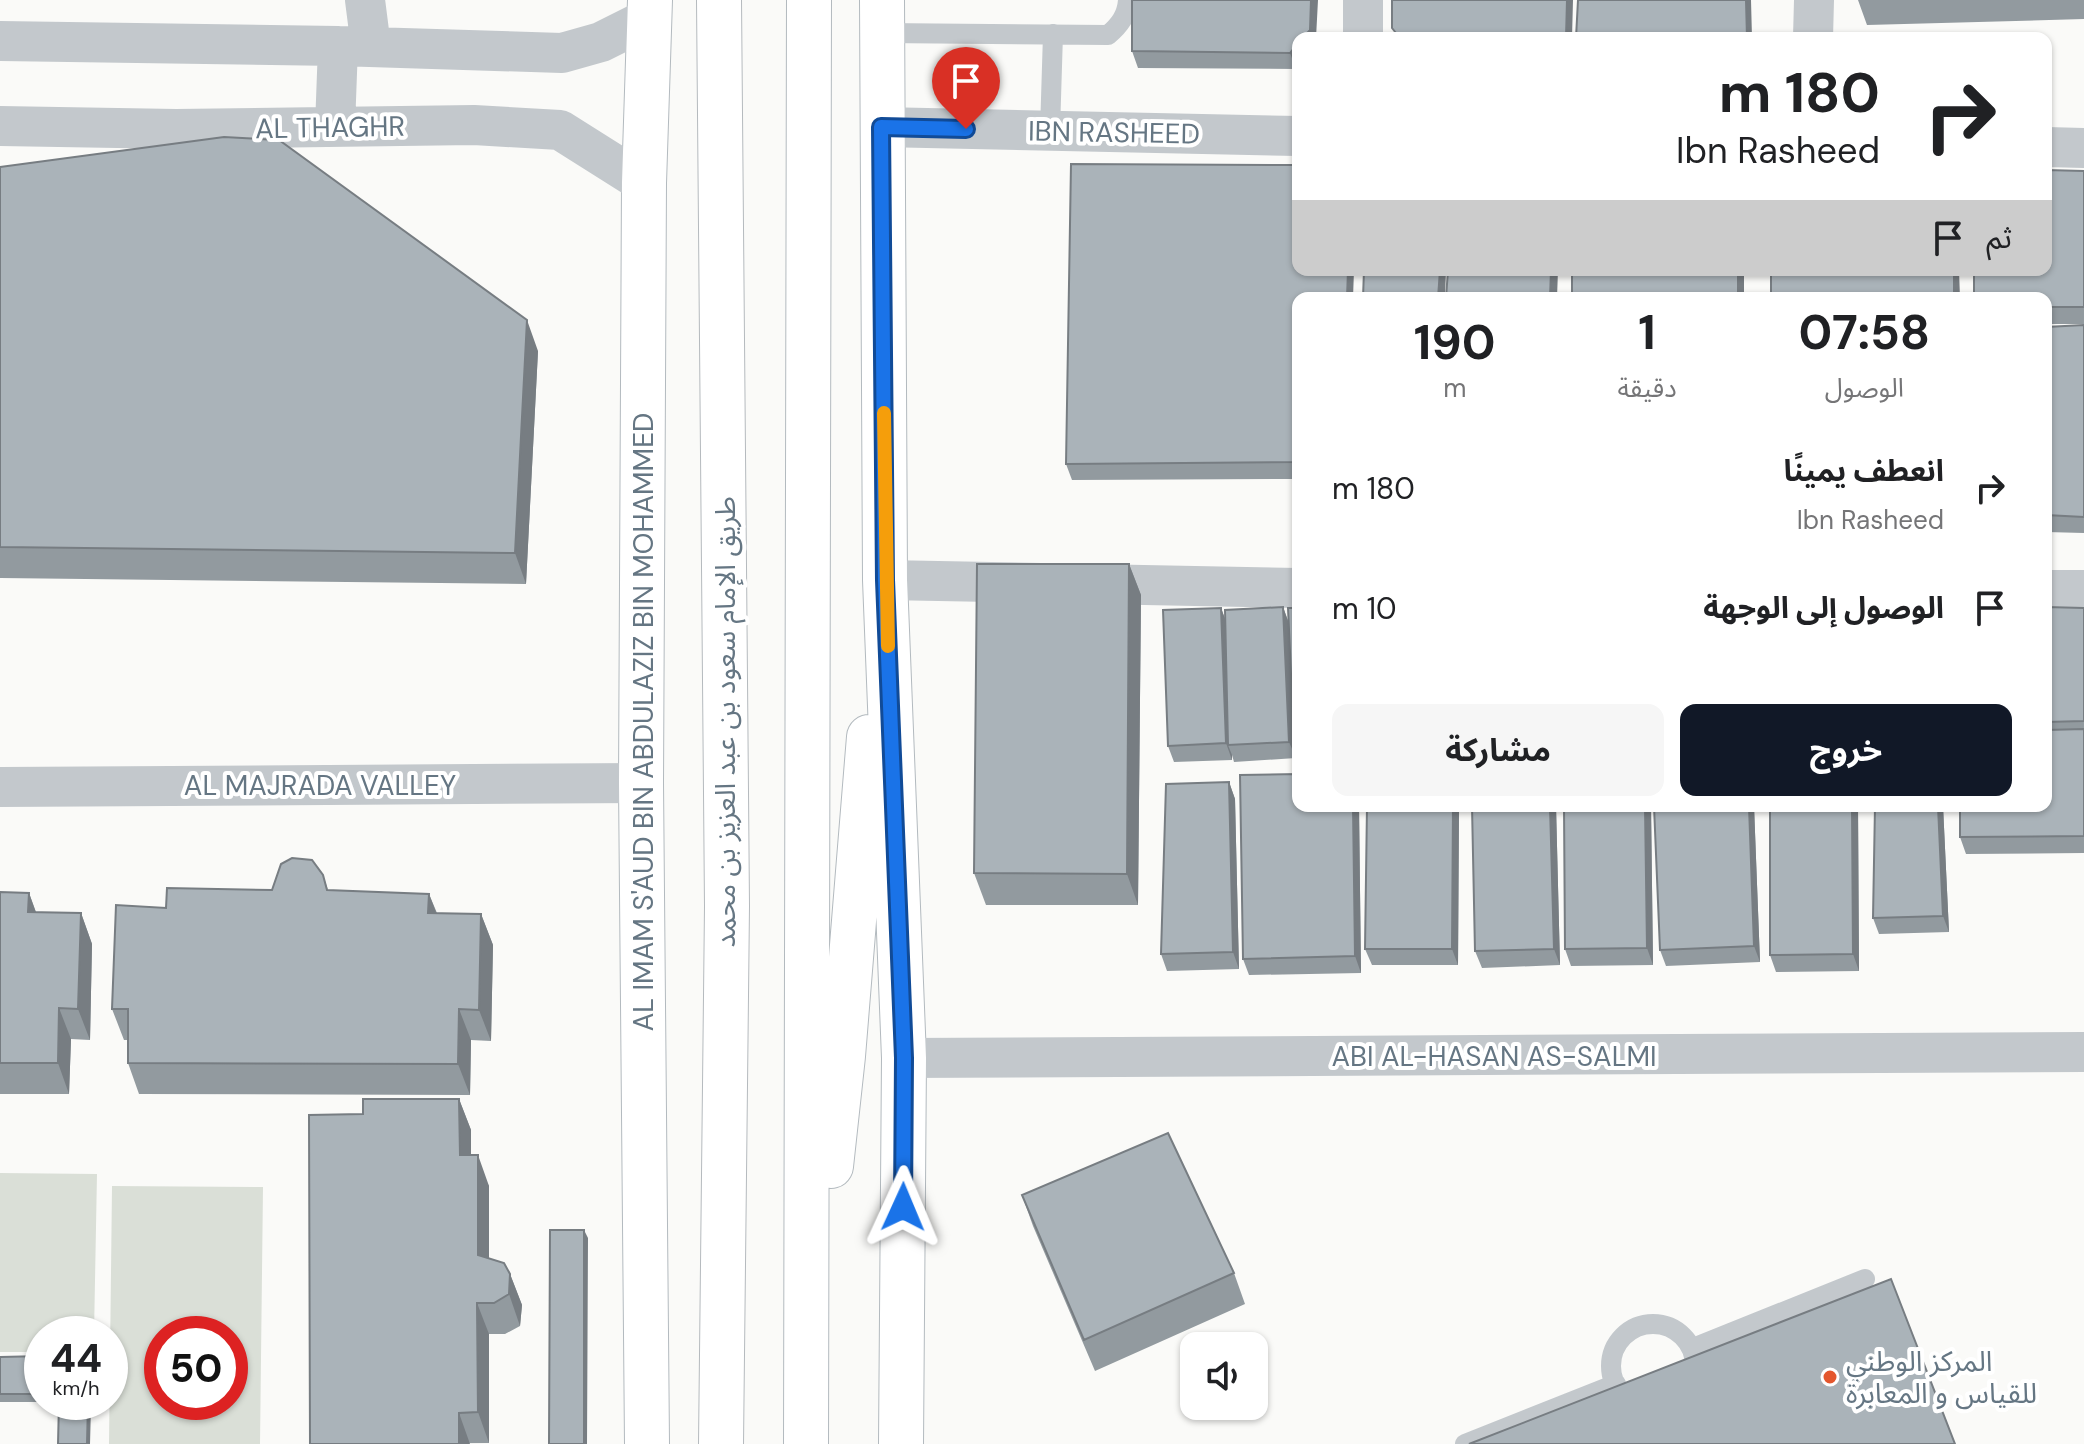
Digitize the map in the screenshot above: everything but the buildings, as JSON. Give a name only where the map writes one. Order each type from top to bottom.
[{"type":"main road","name":"طريق الإمام سعود بن عبد العزيز بن محمد","points":[[719,0],[727,906],[721,1444]]},
{"type":"main road","points":[[806,1444],[809,0]]},
{"type":"main road","name":"AL IMAM S'AUD BIN ABDULAZIZ BIN MOHAMMED","points":[[647,1444],[641,783],[644,183],[649,9]]},
{"type":"main road","points":[[882,16],[885,580],[904,1058],[901,1444]]},
{"type":"main road","points":[[806,1379],[843,1056],[861,814],[885,580]]},
{"type":"street","points":[[335,127],[365,0]]},
{"type":"street","points":[[1363,0],[1363,32]]},
{"type":"street","points":[[1813,32],[1814,0]]},
{"type":"street","points":[[0,41],[355,46],[562,53],[601,42],[649,9]]},
{"type":"street","name":"AL THAGHR","points":[[0,126],[176,129],[474,125],[560,130],[644,183]]},
{"type":"street","name":"IBN RASHEED","points":[[881,127],[1292,136]]},
{"type":"street","points":[[2052,147],[2084,148]]},
{"type":"street","points":[[885,580],[1292,588]]},
{"type":"street","points":[[2052,590],[2084,590]]},
{"type":"street","name":"AL MAJRADA VALLEY","points":[[0,787],[641,783]]},
{"type":"street","name":"ABI AL-HASAN AS-SALMI","points":[[904,1058],[2084,1052]]},
{"type":"lane","points":[[882,16],[1053,34],[1108,35],[1119,25],[1127,10],[1128,0]]},
{"type":"lane","points":[[1050,131],[1053,34]]},
{"type":"lane","points":[[1693,1348],[1865,1279]]},
{"type":"lane","points":[[1654,1322],[1677,1329],[1693,1348],[1696,1372],[1686,1394],[1665,1407],[1641,1407],[1621,1395],[1616,1384],[1611,1372],[1614,1348],[1630,1329],[1654,1322]]},
{"type":"lane","points":[[1465,1444],[1616,1384]]},
{"type":"shaded area","points":[[0,1173],[97,1174],[94,1316],[24,1316],[24,1352],[0,1352]]},
{"type":"shaded area","points":[[112,1186],[263,1187],[260,1444],[109,1444],[109,1420],[128,1420],[128,1316],[110,1316]]},
{"type":"slow traffic","points":[[884,413],[888,646]]},
{"type":"place","name":"المركز الوطني للقياس و المعابرة","points":[[1830,1377]]},
{"type":"route","points":[[903,1207],[904,1058],[885,580],[881,127],[966,129]]}]
